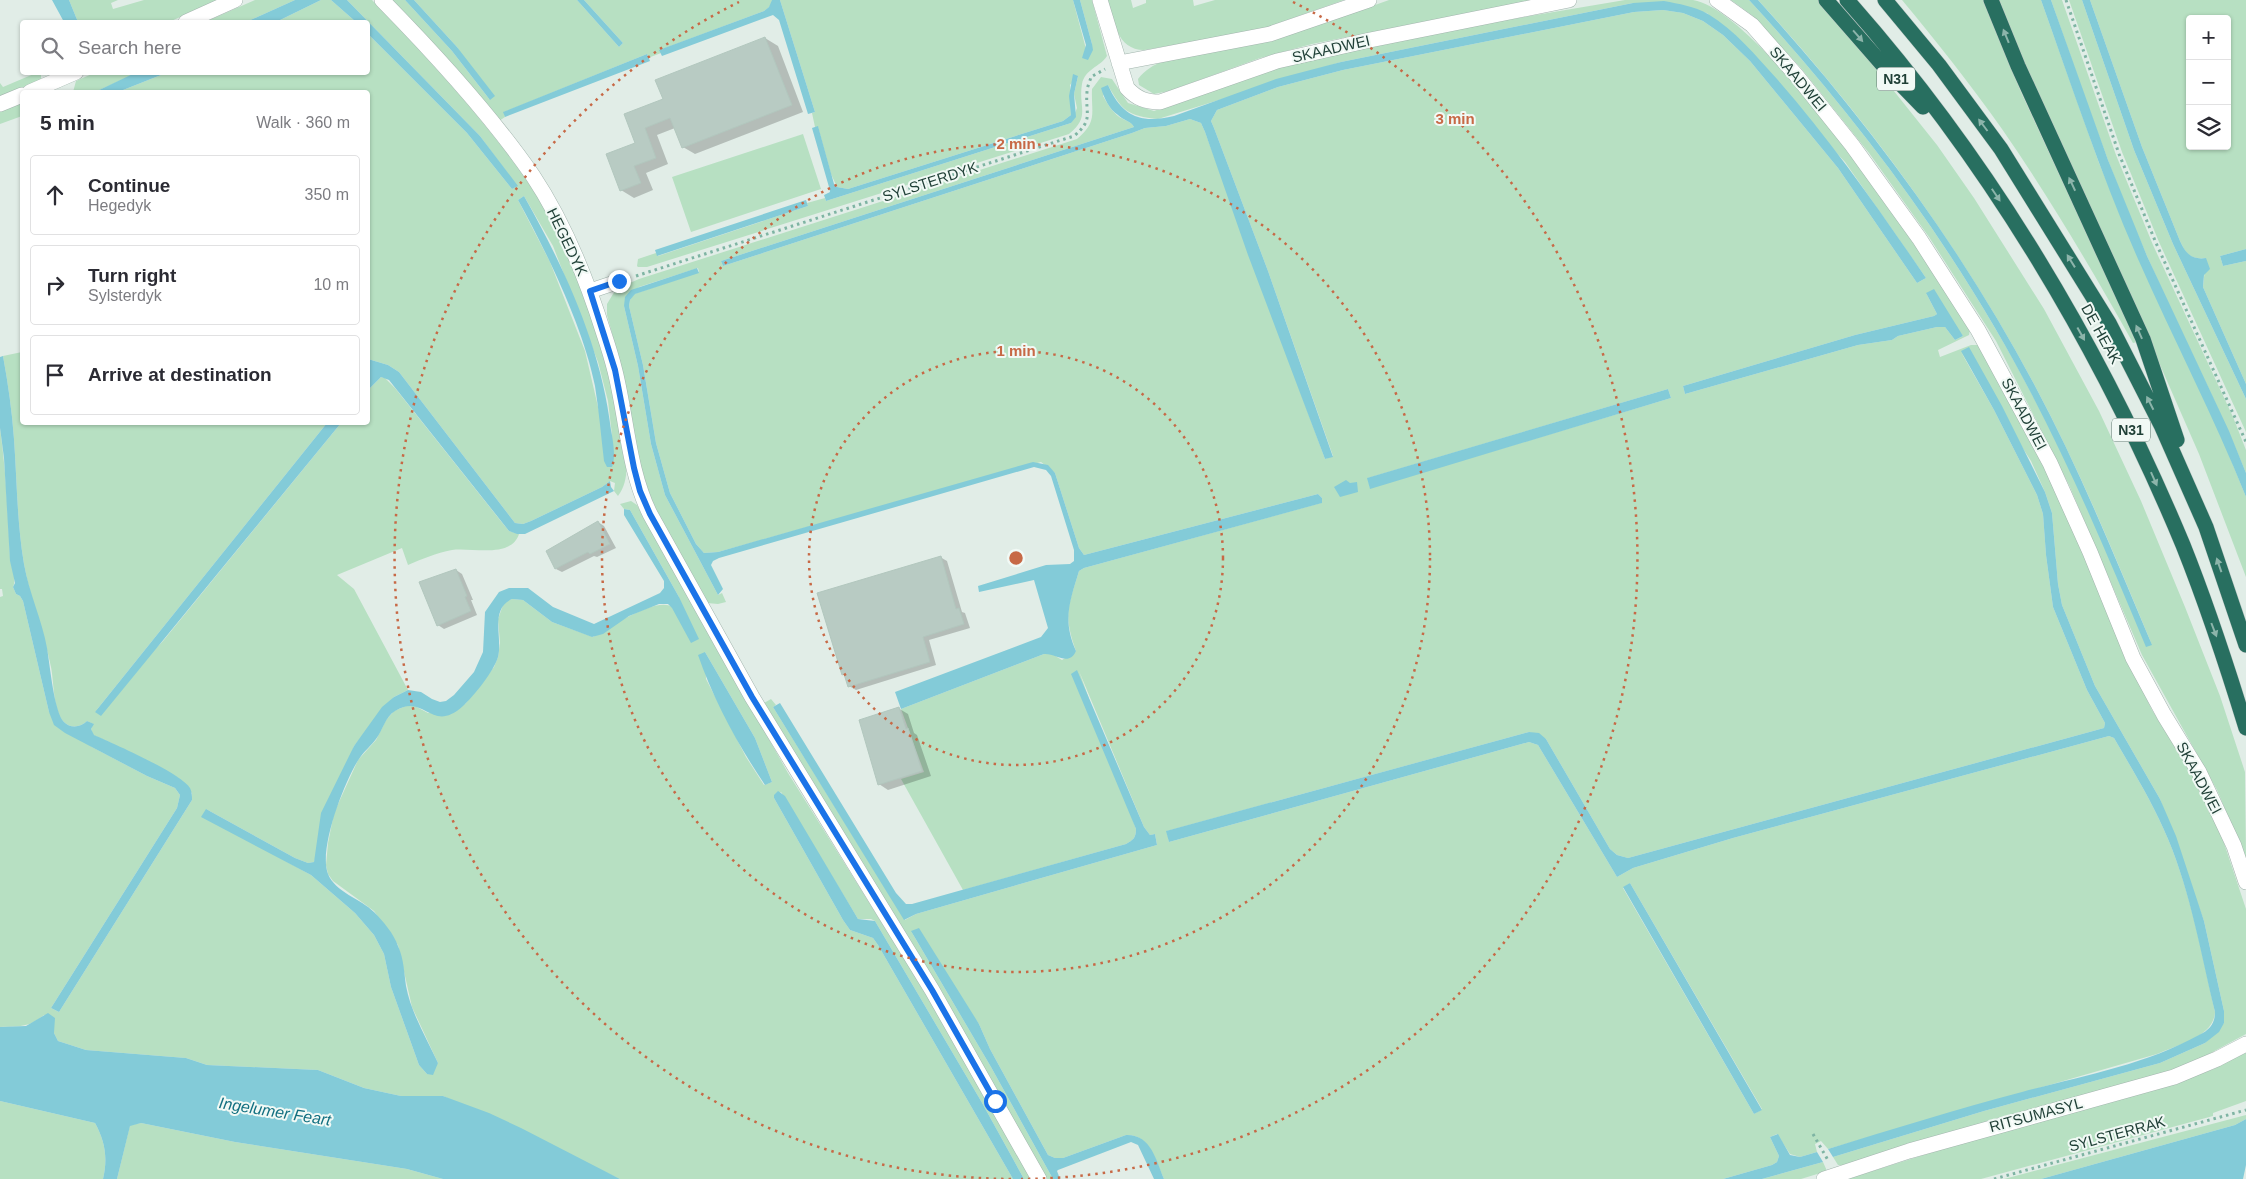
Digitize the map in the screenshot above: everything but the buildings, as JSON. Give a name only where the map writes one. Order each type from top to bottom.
[{"type":"highway","name":"N31","points":[[1826,0],[1888,71],[1969,155]]},
{"type":"highway","name":"DE HEAK","points":[[1847,0],[1878,35],[1969,155],[2022,233],[2067,308],[2116,398],[2183,546],[2218,638],[2246,728]]},
{"type":"highway","name":"DE HEAK","points":[[1885,0],[1939,65],[2001,149],[2109,323],[2161,425],[2206,527],[2246,645]]},
{"type":"highway","name":"N31","points":[[1992,0],[2018,66],[2143,339],[2206,527]]},
{"type":"street","points":[[190,20],[234,0]]},
{"type":"street","name":"HEGEDYK","points":[[382,0],[451,75],[533,176],[559,223],[590,291],[615,370],[635,474],[650,514],[747,689],[932,990],[1039,1179]]},
{"type":"street","points":[[1100,0],[1119,63],[1270,34],[1369,0]]},
{"type":"street","name":"SKAADWEI","points":[[1119,63],[1127,88],[1133,95],[1149,102],[1160,102],[1277,61],[1370,40],[1569,0]]},
{"type":"street","name":"SKAADWEI","points":[[1717,0],[1752,25],[1796,75],[1852,145],[1919,238],[1978,330],[2050,462],[2090,552],[2133,658],[2159,707],[2199,772],[2234,846],[2246,882]]},
{"type":"street","points":[[35,90],[69,75]]},
{"type":"street","points":[[0,104],[20,96]]},
{"type":"street","points":[[590,291],[623,280]]},
{"type":"street","name":"RITSUMASYL","points":[[1830,1177],[1935,1143],[2174,1077],[2217,1059],[2246,1044]]},
{"type":"path","points":[[2066,0],[2119,154],[2156,243],[2246,442]]},
{"type":"path","name":"SYLSTERDYK","points":[[623,280],[1074,136],[1084,127],[1088,117],[1087,92],[1092,76],[1119,63]]},
{"type":"path","name":"SYLSTERRAK","points":[[1994,1179],[2246,1110]]},
{"type":"path","points":[[1813,1134],[1830,1177]]},
{"type":"green space","points":[[69,0],[118,0],[111,3],[113,9],[144,0],[218,0],[173,20],[77,20]]},
{"type":"green space","points":[[255,0],[295,0],[250,20],[210,20]]},
{"type":"green space","points":[[321,0],[331,0],[354,20],[280,20]]},
{"type":"green space","points":[[347,0],[372,0],[452,86],[508,154],[542,205],[557,232],[571,261],[594,321],[603,351],[624,444],[626,477],[623,487],[618,496],[614,491],[615,483],[610,481],[602,487],[523,524],[515,523],[399,372],[388,365],[370,360],[370,90],[123,90],[161,75],[370,75],[370,36],[467,133],[512,189],[517,186],[480,136],[370,24],[370,20],[367,20]],"holes":[[[524,196],[553,246],[598,362],[608,401],[612,435],[612,467],[585,351],[550,262],[518,200]]]},
{"type":"green space","points":[[392,0],[405,0],[452,51],[490,100],[457,47],[414,0],[577,0],[619,47],[623,43],[584,0],[772,0],[772,2],[764,11],[660,50],[661,53],[648,58],[647,54],[504,112],[505,117],[499,121]]},
{"type":"green space","points":[[780,0],[1073,0],[1086,49],[1092,44],[1080,0],[1092,0],[1107,56],[1101,63],[1089,71],[1084,79],[1081,92],[1082,116],[1076,128],[1069,134],[647,267],[638,267],[638,259],[656,253],[658,256],[808,206],[807,203],[825,198],[826,201],[1071,123],[1077,108],[1074,94],[1078,76],[1070,85],[1071,115],[1063,121],[848,189],[837,187],[831,174],[818,127],[815,127],[812,113],[815,112]]},
{"type":"green space","points":[[1108,0],[1131,0],[1133,8],[1146,3],[1146,0],[1193,0],[1194,6],[1215,0],[1344,0],[1256,31],[1144,50],[1135,49],[1122,39],[1114,25]]},
{"type":"green space","points":[[1389,0],[1532,0],[1312,44],[1260,58],[1169,91],[1154,94],[1139,85],[1138,79],[1143,73],[1164,61],[1266,41],[1325,23]]},
{"type":"green space","points":[[1625,0],[1693,0],[1718,11],[1748,35],[1814,107],[1875,187],[1924,256],[1970,329],[1969,335],[1938,350],[1940,357],[1971,345],[1978,345],[2044,466],[2067,515],[2127,658],[2152,710],[2199,786],[2222,837],[2246,909],[2246,1034],[2194,1062],[2165,1072],[1892,1149],[1844,1165],[1838,1165],[1833,1157],[1984,1111],[2160,1063],[2205,1043],[2224,1023],[2224,1011],[2204,921],[2160,799],[2095,686],[2062,605],[2058,584],[2052,513],[2045,492],[2031,461],[1961,352],[1994,410],[2037,495],[2043,514],[2053,607],[2087,690],[2105,723],[2104,728],[1628,858],[1617,855],[1610,849],[1546,739],[1529,732],[1167,831],[1169,842],[1529,742],[1538,745],[1617,877],[1633,868],[1733,838],[2109,736],[2114,738],[2149,800],[2176,860],[2195,924],[2215,1012],[2213,1021],[2208,1028],[2193,1039],[2157,1054],[1828,1149],[1821,1141],[1815,1144],[1817,1152],[1800,1157],[1790,1154],[1777,1134],[1770,1137],[1779,1156],[1777,1162],[1723,1179],[1164,1179],[1151,1150],[1141,1139],[1134,1136],[1126,1135],[1063,1158],[1055,1158],[1048,1155],[990,1049],[979,1024],[911,931],[991,1067],[1053,1179],[1046,1179],[938,988],[764,703],[771,699],[776,705],[773,707],[905,920],[916,914],[1157,845],[1155,834],[1150,835],[1144,827],[1079,671],[1136,829],[1135,837],[1126,844],[963,890],[901,779],[924,772],[901,709],[1044,654],[1052,654],[1062,660],[1076,651],[1069,628],[1068,611],[1079,571],[1084,568],[1321,503],[1322,498],[1318,494],[1084,555],[1079,548],[1055,473],[1041,462],[718,552],[704,553],[696,544],[670,493],[656,443],[643,365],[629,306],[634,294],[699,272],[698,268],[639,287],[624,306],[638,366],[651,444],[665,495],[718,595],[722,593],[726,602],[718,604],[707,603],[650,501],[641,474],[622,369],[607,315],[607,304],[618,288],[639,279],[1077,139],[1084,133],[1091,122],[1092,89],[1101,77],[1112,79],[1128,103],[1154,111],[1241,79],[1304,61],[1495,22]],"holes":[[[1633,3],[1707,13],[1845,162],[1926,278],[1917,283],[1838,168],[1750,61],[1723,35],[1703,21],[1683,13],[1663,10],[1634,12],[1343,70],[1278,87],[1217,110],[1211,121],[1268,271],[1333,456],[1325,459],[1205,132],[1201,123],[1190,119],[1166,126],[1145,128],[723,266],[721,261],[1134,127],[1116,114],[1106,101],[1103,96],[1108,85],[1127,111],[1140,116],[1158,119],[1341,62]],[[1926,293],[1963,336],[1955,340],[1945,327],[1937,327],[1898,336],[1892,340],[1858,345],[1685,394],[1683,386],[1855,335],[1937,314]],[[1668,389],[1671,398],[1370,488],[1368,478]],[[1630,883],[1761,1110],[1754,1114],[1623,888]]]},
{"type":"green space","points":[[1731,0],[1749,0],[1817,77],[1881,158],[1941,241],[1995,328],[2038,405],[2152,645],[2066,448],[2034,384],[1975,282],[1908,183],[1872,136],[1835,89],[1758,0],[1818,0],[1846,31],[1937,145],[1974,198],[2044,309],[2099,411],[2141,501],[2220,696],[2245,772],[2246,858],[2217,790],[2142,655],[2069,485],[1996,341],[1929,237],[1869,153],[1800,67],[1753,16]]},
{"type":"green space","points":[[1902,0],[1983,0],[2021,92],[2137,342],[2133,343],[2070,234],[2002,129],[1954,64]]},
{"type":"green space","points":[[1997,0],[2041,0],[2099,163],[2139,259],[2221,435],[2246,497],[2246,577],[2199,454],[2136,310],[2048,122]]},
{"type":"green space","points":[[2051,0],[2062,0],[2116,155],[2153,245],[2233,417],[2246,450],[2246,473],[2133,224],[2096,129]]},
{"type":"green space","points":[[2069,0],[2082,0],[2134,150],[2173,244],[2246,399],[2246,432],[2159,242],[2122,152]]},
{"type":"green space","points":[[2090,0],[2246,0],[2246,249],[2220,256],[2223,266],[2246,261],[2246,384],[2203,287],[2206,258],[2193,257],[2182,246],[2142,147]]},
{"type":"green space","points":[[31,75],[41,75],[41,81],[0,97],[0,83],[3,87]]},
{"type":"green space","points":[[90,75],[133,75],[99,90],[74,90],[76,81]]},
{"type":"green space","points":[[20,104],[20,117],[0,124],[0,112]]},
{"type":"green space","points":[[803,134],[821,189],[691,232],[672,177]]},
{"type":"green space","points":[[20,352],[20,425],[325,425],[95,712],[163,641],[339,425],[370,425],[370,388],[381,377],[385,378],[395,388],[509,531],[519,534],[515,542],[508,547],[490,550],[452,550],[435,554],[408,565],[402,548],[337,575],[354,589],[408,690],[394,697],[354,746],[314,862],[308,863],[295,858],[206,809],[260,847],[311,875],[355,913],[374,935],[384,954],[391,987],[419,1065],[427,1074],[438,1063],[412,1007],[398,945],[374,911],[333,881],[328,874],[326,865],[328,843],[334,813],[358,760],[376,740],[386,720],[394,711],[413,705],[428,713],[465,704],[494,667],[500,643],[498,619],[503,605],[507,601],[512,599],[523,600],[552,622],[593,637],[644,609],[665,605],[672,607],[679,597],[630,510],[624,509],[620,504],[631,501],[637,505],[788,773],[925,992],[1032,1179],[1024,1179],[981,1101],[875,921],[871,919],[858,919],[781,792],[774,798],[843,920],[850,930],[873,938],[878,945],[1013,1179],[620,1179],[443,1096],[401,1096],[364,1088],[318,1070],[207,1065],[186,1058],[86,1050],[58,1041],[54,1033],[54,1020],[44,1015],[28,1024],[0,1027],[0,597],[3,596],[2,589],[0,589],[0,428],[10,557],[14,576],[13,587],[16,594],[23,601],[49,712],[92,747],[147,776],[175,788],[180,795],[177,808],[51,1008],[59,1012],[192,800],[192,793],[111,743],[93,735],[91,729],[93,724],[87,721],[79,726],[70,726],[60,717],[54,696],[48,654],[24,564],[8,387],[3,356]],"holes":[[[705,652],[755,738],[772,782],[764,785],[746,757],[706,679]]]},
{"type":"green space","points":[[2246,1052],[2246,1101],[2213,1113],[2213,1116],[1981,1179],[1847,1179],[1946,1148],[2159,1089],[2214,1069]]},
{"type":"green space","points":[[0,1101],[95,1123],[105,1150],[103,1179],[0,1179]]},
{"type":"green space","points":[[2246,1115],[2246,1119],[2235,1125],[2041,1179],[2004,1179]]},
{"type":"green space","points":[[141,1123],[235,1142],[407,1169],[443,1179],[117,1179],[130,1125]]},
{"type":"green space","points":[[1823,1162],[1827,1171],[1801,1179],[1762,1179]]},
{"type":"water","points":[[52,0],[69,0],[77,20],[63,20]]},
{"type":"water","points":[[295,0],[321,0],[280,20],[250,20]]},
{"type":"water","points":[[331,0],[347,0],[367,20],[354,20]]},
{"type":"water","points":[[405,0],[414,0],[457,47],[495,96],[490,100],[452,51]]},
{"type":"water","points":[[577,0],[584,0],[623,43],[619,47]]},
{"type":"water","points":[[772,0],[780,0],[815,112],[808,114],[779,20],[773,15],[662,56],[659,50],[764,11],[769,7]]},
{"type":"water","points":[[1073,0],[1080,0],[1092,44],[1093,50],[1088,60],[1082,58],[1086,45]]},
{"type":"water","points":[[1749,0],[1758,0],[1835,89],[1908,183],[1975,282],[2034,384],[2066,448],[2152,645],[2146,647],[2076,485],[2038,406],[1995,328],[1968,284],[1941,241],[1850,117]]},
{"type":"water","points":[[2041,0],[2051,0],[2108,160],[2147,256],[2229,431],[2246,473],[2246,497],[2221,437],[2124,227],[2087,131]]},
{"type":"water","points":[[2082,0],[2090,0],[2142,147],[2180,241],[2193,257],[2206,258],[2210,269],[2204,275],[2203,287],[2246,384],[2246,399],[2173,244],[2134,150]]},
{"type":"water","points":[[1664,1],[1703,11],[1718,20],[1753,53],[1777,79],[1836,151],[1926,278],[1917,283],[1838,168],[1750,61],[1723,35],[1703,21],[1683,13],[1663,10],[1634,12],[1343,70],[1278,87],[1217,110],[1211,121],[1268,271],[1333,457],[1325,459],[1248,255],[1205,132],[1201,123],[1190,119],[1166,126],[1145,128],[723,266],[721,261],[1134,127],[1115,113],[1107,103],[1101,88],[1108,85],[1126,111],[1142,118],[1162,118],[1174,116],[1276,79],[1341,62],[1633,3]]},
{"type":"water","points":[[370,24],[480,136],[518,186],[512,189],[467,133],[370,36]]},
{"type":"water","points":[[647,54],[650,61],[505,117],[503,112]]},
{"type":"water","points":[[1073,74],[1078,76],[1074,94],[1076,117],[1071,123],[826,201],[824,195],[830,192],[812,128],[818,126],[834,184],[837,187],[848,189],[1063,121],[1071,115],[1069,96]]},
{"type":"water","points":[[131,75],[161,75],[123,90],[99,90]]},
{"type":"water","points":[[524,196],[567,280],[590,338],[606,399],[614,449],[612,467],[607,467],[604,461],[595,386],[582,339],[552,266],[518,200]]},
{"type":"water","points":[[806,200],[808,206],[657,256],[655,250]]},
{"type":"water","points":[[2246,249],[2246,261],[2223,266],[2220,256]]},
{"type":"water","points":[[697,268],[699,273],[635,294],[630,300],[629,306],[643,365],[656,443],[670,493],[696,544],[704,553],[718,552],[1033,462],[1048,465],[1055,473],[1079,548],[1084,555],[1318,494],[1322,498],[1322,503],[1084,568],[1079,571],[1070,601],[1069,630],[1076,651],[1073,656],[1066,659],[1044,654],[901,709],[895,692],[1041,637],[1048,628],[1034,580],[979,592],[978,586],[1046,565],[1070,564],[1074,561],[1074,550],[1051,476],[1046,470],[1034,467],[719,558],[713,561],[711,565],[723,589],[718,595],[665,495],[651,444],[638,366],[624,306],[625,297],[631,290]]},
{"type":"water","points":[[1934,289],[1963,336],[1955,340],[1945,327],[1937,327],[1898,336],[1892,340],[1858,345],[1685,394],[1683,386],[1855,335],[1934,316],[1937,314],[1926,293]]},
{"type":"water","points":[[1969,347],[2002,406],[2045,492],[2052,513],[2058,584],[2062,605],[2095,686],[2160,799],[2176,836],[2204,921],[2224,1011],[2224,1023],[2219,1032],[2205,1043],[2160,1063],[1984,1111],[1833,1157],[1828,1149],[1973,1105],[2135,1062],[2178,1045],[2203,1033],[2211,1026],[2215,1012],[2195,924],[2176,860],[2149,800],[2114,738],[2109,736],[1733,838],[1633,868],[1617,877],[1538,745],[1529,742],[1169,842],[1166,831],[1529,732],[1539,733],[1546,739],[1610,849],[1617,855],[1628,858],[2104,728],[2105,723],[2087,690],[2053,607],[2043,514],[2037,495],[1994,410],[1961,351]]},
{"type":"water","points":[[3,356],[12,418],[24,564],[45,638],[55,699],[61,717],[64,722],[73,726],[82,725],[87,721],[94,724],[91,729],[94,735],[174,775],[190,788],[192,796],[192,800],[59,1012],[51,1008],[177,808],[180,795],[175,788],[147,776],[65,733],[54,725],[49,712],[23,601],[16,594],[13,587],[15,583],[10,561],[4,458],[0,428],[0,357]]},
{"type":"water","points":[[370,360],[388,365],[399,372],[515,523],[523,524],[531,521],[602,487],[610,481],[614,491],[525,534],[509,531],[389,380],[381,377],[370,388]]},
{"type":"water","points":[[1668,389],[1671,398],[1370,489],[1367,478]]},
{"type":"water","points":[[325,425],[339,425],[101,716],[95,712]]},
{"type":"water","points":[[1346,480],[1350,483],[1357,482],[1358,492],[1340,497],[1334,487]]},
{"type":"water","points":[[624,509],[630,510],[679,597],[699,639],[691,643],[668,604],[659,604],[629,616],[603,634],[592,637],[552,622],[523,600],[512,599],[505,604],[499,617],[499,649],[496,663],[473,696],[452,714],[443,716],[435,715],[414,706],[395,711],[386,720],[381,732],[363,753],[353,769],[334,815],[327,848],[326,863],[328,874],[342,891],[369,907],[388,928],[396,941],[404,966],[408,996],[438,1063],[433,1075],[427,1074],[419,1065],[391,987],[384,954],[374,935],[355,913],[311,875],[201,817],[206,809],[295,858],[308,863],[314,862],[321,813],[354,746],[382,707],[394,697],[408,690],[421,692],[440,702],[446,701],[454,695],[474,672],[483,652],[485,612],[499,592],[509,588],[528,588],[553,607],[594,624],[660,593],[664,588],[664,581],[624,515]]},
{"type":"water","points":[[705,652],[755,738],[772,782],[765,785],[727,722],[711,689],[698,655]]},
{"type":"water","points":[[1077,670],[1144,827],[1150,835],[1155,834],[1157,845],[916,914],[904,920],[773,707],[780,703],[896,893],[906,904],[912,904],[1126,844],[1134,838],[1136,829],[1071,674]]},
{"type":"water","points":[[778,791],[785,796],[858,919],[875,921],[981,1101],[1024,1179],[1013,1179],[878,945],[873,938],[850,930],[843,920],[774,798]]},
{"type":"water","points":[[1630,883],[1762,1110],[1754,1114],[1623,887]]},
{"type":"water","points":[[919,928],[979,1024],[990,1049],[1048,1155],[1055,1158],[1063,1158],[1126,1135],[1134,1136],[1147,1143],[1155,1156],[1164,1179],[1154,1179],[1138,1145],[1131,1142],[1058,1170],[1060,1179],[1053,1179],[991,1067],[911,931]]},
{"type":"water","name":"Ingelumer Feart","points":[[48,1013],[55,1018],[54,1033],[58,1041],[86,1050],[186,1058],[207,1065],[318,1070],[364,1088],[401,1096],[443,1096],[489,1113],[521,1128],[620,1179],[443,1179],[407,1169],[235,1142],[141,1123],[130,1126],[117,1179],[103,1179],[105,1150],[95,1123],[0,1101],[0,1027],[26,1026]]},
{"type":"water","points":[[2246,1119],[2246,1165],[2243,1179],[2041,1179],[2235,1125]]},
{"type":"water","points":[[1778,1134],[1790,1155],[1800,1157],[1817,1152],[1823,1162],[1762,1179],[1723,1179],[1777,1162],[1779,1156],[1770,1137]]},
{"type":"route","points":[[619,281],[590,291],[615,370],[634,468],[644,503],[704,615],[752,697],[795,770],[932,990],[995,1101]]}]
